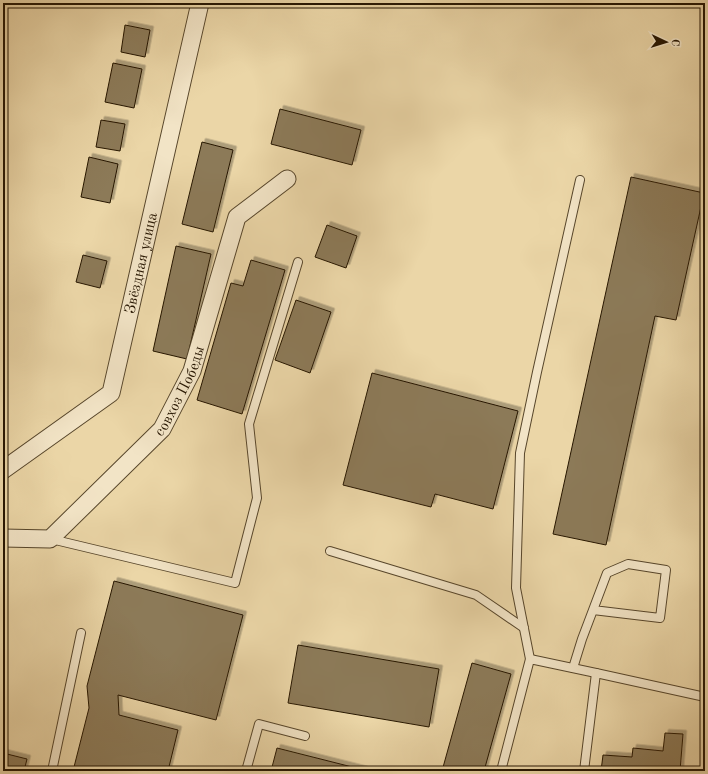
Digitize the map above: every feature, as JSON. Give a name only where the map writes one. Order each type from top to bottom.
[{"type":"street","name":"Звёздная улица","points":[[3,470],[111,393],[200,3]]},
{"type":"street","name":"совхоз Победы","points":[[50,539],[162,429],[192,371],[237,217],[287,179]]},
{"type":"street","points":[[3,538],[50,539]]},
{"type":"lane","points":[[501,771],[530,659],[516,588],[520,453],[538,365],[580,180]]},
{"type":"lane","points":[[50,539],[235,583],[257,498],[249,424],[298,262]]},
{"type":"lane","points":[[330,551],[476,595],[524,628]]},
{"type":"lane","points":[[573,668],[582,639],[607,573],[628,564],[666,570],[660,618],[593,610]]},
{"type":"lane","points":[[52,771],[81,633]]},
{"type":"lane","points":[[530,659],[705,697]]},
{"type":"lane","points":[[584,771],[596,673]]},
{"type":"lane","points":[[246,771],[259,724],[305,736]]},
{"type":"building","points":[[125,25],[150,30],[145,57],[121,52]]},
{"type":"building","points":[[113,63],[142,69],[134,108],[105,102]]},
{"type":"building","points":[[280,109],[361,130],[352,165],[271,144]]},
{"type":"building","points":[[101,120],[125,124],[120,151],[96,147]]},
{"type":"building","points":[[202,142],[233,150],[213,232],[182,224]]},
{"type":"building","points":[[89,157],[118,164],[110,203],[81,197]]},
{"type":"building","points":[[631,177],[704,193],[676,320],[655,316],[606,545],[553,534]]},
{"type":"building","points":[[327,225],[357,236],[346,268],[315,257]]},
{"type":"building","points":[[176,246],[211,254],[187,359],[153,351]]},
{"type":"building","points":[[83,255],[107,261],[100,288],[76,282]]},
{"type":"building","points":[[251,260],[285,270],[242,414],[197,400],[231,283],[243,286]]},
{"type":"building","points":[[296,300],[331,312],[310,373],[275,360]]},
{"type":"building","points":[[372,373],[518,411],[493,509],[435,494],[431,507],[343,485]]},
{"type":"building","points":[[114,581],[243,615],[216,720],[118,695],[119,715],[178,730],[168,771],[73,771],[89,708],[87,686]]},
{"type":"building","points":[[298,645],[439,669],[429,727],[288,703]]},
{"type":"building","points":[[472,663],[511,674],[484,771],[442,771]]},
{"type":"building","points":[[665,733],[683,734],[680,771],[601,771],[603,755],[632,757],[633,748],[663,751]]},
{"type":"building","points":[[277,748],[364,770],[271,771]]},
{"type":"building","points":[[3,753],[27,759],[24,771],[3,771]]}]
